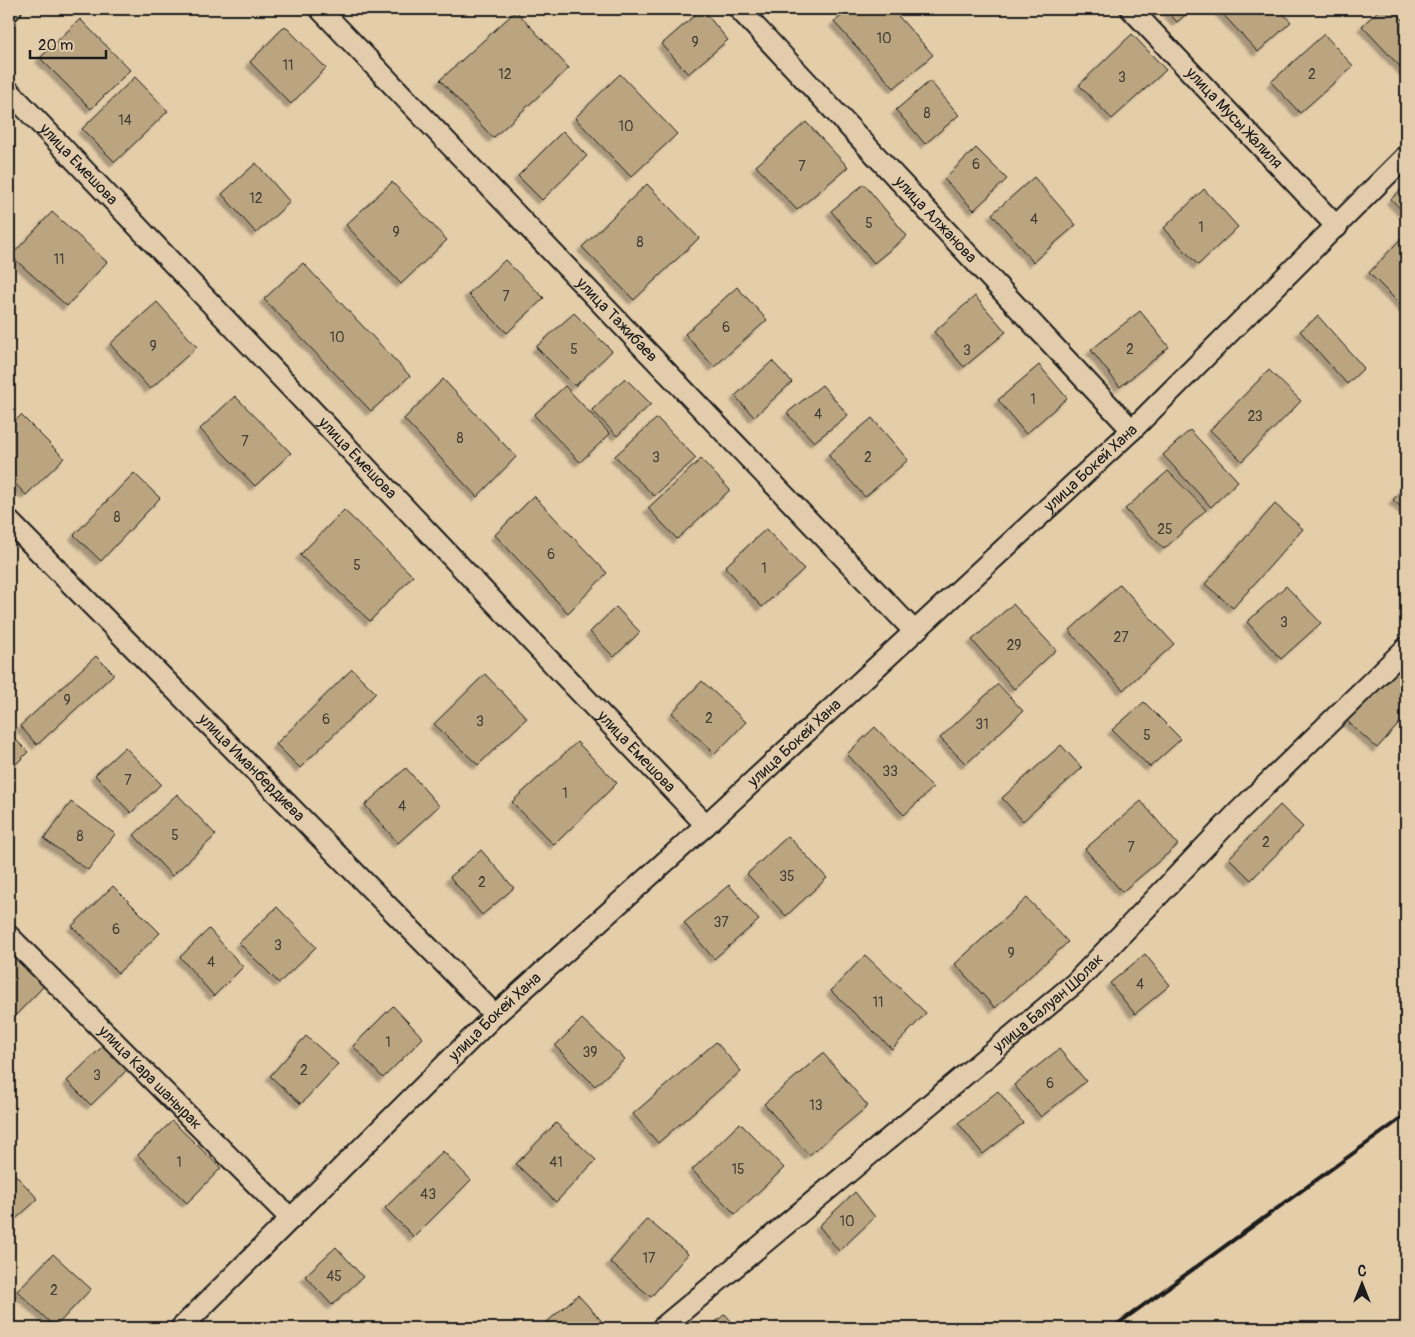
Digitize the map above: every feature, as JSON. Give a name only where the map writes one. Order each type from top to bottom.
[{"type":"street","name":"улица Тажибаев","points":[[320,9],[914,631]]},
{"type":"street","name":"улица Алжанова","points":[[739,9],[1132,430]]},
{"type":"street","name":"улица Мусы Жалиля","points":[[1131,9],[1337,227]]},
{"type":"street","name":"улица Емешова","points":[[9,92],[706,825]]},
{"type":"street","name":"улица Бокей Хана","points":[[181,1328],[495,1015],[706,825],[1132,430],[1406,156]]},
{"type":"street","name":"улица Иманбердиева","points":[[9,521],[495,1015]]},
{"type":"street","name":"улица Балуан Шолак","points":[[662,1328],[1075,983],[1238,812],[1406,648]]},
{"type":"street","name":"улица Кара шанырак","points":[[9,936],[291,1219]]},
{"type":"building","points":[[702,9],[728,40],[688,74],[662,44]]},
{"type":"building","points":[[850,9],[892,9],[933,55],[894,88],[834,22]]},
{"type":"building","points":[[1165,9],[1192,9],[1177,22]]},
{"type":"building","points":[[1218,9],[1279,9],[1291,22],[1258,52]]},
{"type":"building","points":[[1380,9],[1393,9],[1406,23],[1406,73],[1362,26]]},
{"type":"building","points":[[516,11],[569,68],[493,138],[440,80]]},
{"type":"building","points":[[80,19],[130,70],[91,109],[40,58]]},
{"type":"building","points":[[285,26],[326,68],[291,104],[250,62]]},
{"type":"building","points":[[1132,34],[1166,70],[1112,119],[1079,85]]},
{"type":"building","points":[[1324,34],[1353,66],[1300,113],[1271,82]]},
{"type":"building","points":[[620,74],[677,134],[631,177],[575,118]]},
{"type":"building","points":[[135,77],[168,111],[115,162],[82,129]]},
{"type":"building","points":[[930,81],[959,115],[925,144],[896,110]]},
{"type":"building","points":[[806,122],[848,167],[797,210],[756,166]]},
{"type":"building","points":[[563,131],[587,156],[542,200],[518,176]]},
{"type":"building","points":[[976,148],[1007,179],[974,210],[944,179]]},
{"type":"building","points":[[256,163],[290,202],[256,233],[222,194]]},
{"type":"building","points":[[1034,177],[1076,225],[1033,262],[992,214]]},
{"type":"building","points":[[392,182],[447,240],[401,284],[346,225]]},
{"type":"building","points":[[647,184],[699,238],[634,300],[582,247]]},
{"type":"building","points":[[864,184],[907,236],[874,263],[831,211]]},
{"type":"building","points":[[1406,185],[1406,215],[1391,199]]},
{"type":"building","points":[[1204,189],[1238,227],[1198,265],[1164,228]]},
{"type":"building","points":[[52,212],[107,262],[67,306],[11,256]]},
{"type":"building","points":[[1406,233],[1406,310],[1369,273]]},
{"type":"building","points":[[505,260],[544,298],[507,333],[468,294]]},
{"type":"building","points":[[303,263],[410,376],[371,411],[264,299]]},
{"type":"building","points":[[737,287],[767,320],[714,367],[685,334]]},
{"type":"building","points":[[975,296],[1006,332],[964,367],[934,332]]},
{"type":"building","points":[[157,302],[197,347],[150,389],[110,344]]},
{"type":"building","points":[[1140,311],[1169,347],[1120,387],[1091,350]]},
{"type":"building","points":[[574,313],[612,351],[575,386],[536,347]]},
{"type":"building","points":[[1318,316],[1364,368],[1347,384],[1300,331]]},
{"type":"building","points":[[772,361],[792,382],[754,417],[735,396]]},
{"type":"building","points":[[1039,365],[1067,398],[1026,434],[998,400]]},
{"type":"building","points":[[1269,370],[1301,401],[1242,461],[1210,430]]},
{"type":"building","points":[[625,378],[651,404],[617,436],[592,410]]},
{"type":"building","points":[[443,379],[516,457],[477,497],[404,419]]},
{"type":"building","points":[[822,385],[848,415],[814,442],[787,413]]},
{"type":"building","points":[[565,386],[610,434],[580,462],[534,415]]},
{"type":"building","points":[[235,396],[291,453],[255,486],[200,429]]},
{"type":"building","points":[[21,415],[64,458],[26,495],[9,477],[9,427]]},
{"type":"building","points":[[657,418],[696,458],[654,496],[615,456]]},
{"type":"building","points":[[872,418],[908,460],[865,497],[828,455]]},
{"type":"building","points":[[1190,430],[1238,481],[1211,507],[1163,455]]},
{"type":"building","points":[[701,459],[730,490],[677,539],[648,508]]},
{"type":"building","points":[[1168,471],[1206,510],[1164,549],[1125,509]]},
{"type":"building","points":[[134,473],[160,498],[101,561],[74,535]]},
{"type":"building","points":[[1406,485],[1406,511],[1393,500]]},
{"type":"building","points":[[534,496],[607,573],[568,613],[495,535]]},
{"type":"building","points":[[1275,504],[1303,529],[1233,608],[1205,584]]},
{"type":"building","points":[[344,510],[413,576],[370,621],[300,555]]},
{"type":"building","points":[[766,529],[804,569],[762,607],[725,567]]},
{"type":"building","points":[[1120,584],[1174,644],[1123,690],[1069,631]]},
{"type":"building","points":[[1286,586],[1321,623],[1281,659],[1247,622]]},
{"type":"building","points":[[1013,604],[1056,650],[1014,689],[972,640]]},
{"type":"building","points":[[616,607],[640,632],[614,657],[590,632]]},
{"type":"building","points":[[96,656],[114,674],[37,745],[20,726]]},
{"type":"building","points":[[1398,664],[1406,671],[1406,716],[1377,748],[1347,721]]},
{"type":"building","points":[[352,669],[376,693],[300,768],[276,744]]},
{"type":"building","points":[[485,674],[527,718],[478,765],[434,724]]},
{"type":"building","points":[[702,681],[746,722],[715,754],[672,713]]},
{"type":"building","points":[[998,684],[1023,711],[966,764],[940,738]]},
{"type":"building","points":[[1144,702],[1181,739],[1150,767],[1112,730]]},
{"type":"building","points":[[875,727],[933,788],[904,815],[847,754]]},
{"type":"building","points":[[9,735],[28,752],[9,771]]},
{"type":"building","points":[[577,742],[617,783],[554,845],[512,802]]},
{"type":"building","points":[[1061,745],[1082,768],[1023,821],[1002,798]]},
{"type":"building","points":[[125,747],[161,784],[131,813],[95,775]]},
{"type":"building","points":[[406,768],[439,806],[398,843],[365,805]]},
{"type":"building","points":[[177,794],[216,835],[172,876],[134,835]]},
{"type":"building","points":[[1141,801],[1178,845],[1122,892],[1085,849]]},
{"type":"building","points":[[71,802],[115,834],[88,870],[44,839]]},
{"type":"building","points":[[1280,805],[1303,827],[1251,880],[1229,858]]},
{"type":"building","points":[[788,836],[827,878],[786,916],[747,874]]},
{"type":"building","points":[[481,850],[514,888],[482,915],[450,877]]},
{"type":"building","points":[[729,885],[759,920],[714,959],[684,923]]},
{"type":"building","points":[[113,886],[160,933],[118,973],[72,926]]},
{"type":"building","points":[[1027,898],[1068,942],[995,1008],[955,964]]},
{"type":"building","points":[[277,907],[316,947],[279,983],[239,943]]},
{"type":"building","points":[[209,929],[243,967],[214,996],[180,957]]},
{"type":"building","points":[[1145,954],[1170,985],[1135,1014],[1110,983]]},
{"type":"building","points":[[15,955],[44,986],[9,1022],[9,961]]},
{"type":"building","points":[[865,955],[926,1013],[892,1049],[831,991]]},
{"type":"building","points":[[393,1006],[423,1038],[383,1078],[353,1046]]},
{"type":"building","points":[[582,1019],[625,1059],[595,1086],[555,1046]]},
{"type":"building","points":[[306,1036],[338,1064],[301,1104],[270,1076]]},
{"type":"building","points":[[716,1042],[741,1071],[658,1143],[633,1114]]},
{"type":"building","points":[[104,1045],[128,1069],[91,1105],[67,1081]]},
{"type":"building","points":[[1059,1049],[1086,1081],[1041,1117],[1014,1085]]},
{"type":"building","points":[[823,1053],[868,1106],[809,1155],[764,1104]]},
{"type":"building","points":[[998,1091],[1023,1123],[983,1154],[958,1123]]},
{"type":"building","points":[[172,1121],[221,1168],[187,1203],[138,1155]]},
{"type":"building","points":[[556,1123],[596,1160],[556,1202],[516,1164]]},
{"type":"building","points":[[740,1123],[784,1168],[735,1214],[692,1170]]},
{"type":"building","points":[[443,1151],[471,1180],[414,1237],[385,1208]]},
{"type":"building","points":[[9,1168],[38,1199],[9,1225]]},
{"type":"building","points":[[855,1192],[875,1217],[839,1251],[819,1226]]},
{"type":"building","points":[[647,1219],[688,1254],[651,1297],[610,1262]]},
{"type":"building","points":[[336,1247],[363,1277],[332,1305],[305,1276]]},
{"type":"building","points":[[53,1254],[91,1289],[55,1327],[17,1291]]},
{"type":"building","points":[[578,1295],[608,1328],[540,1328]]},
{"type":"building","points":[[725,1314],[737,1328],[709,1328]]},
{"type":"railway","points":[[1112,1328],[1406,1115]]}]
